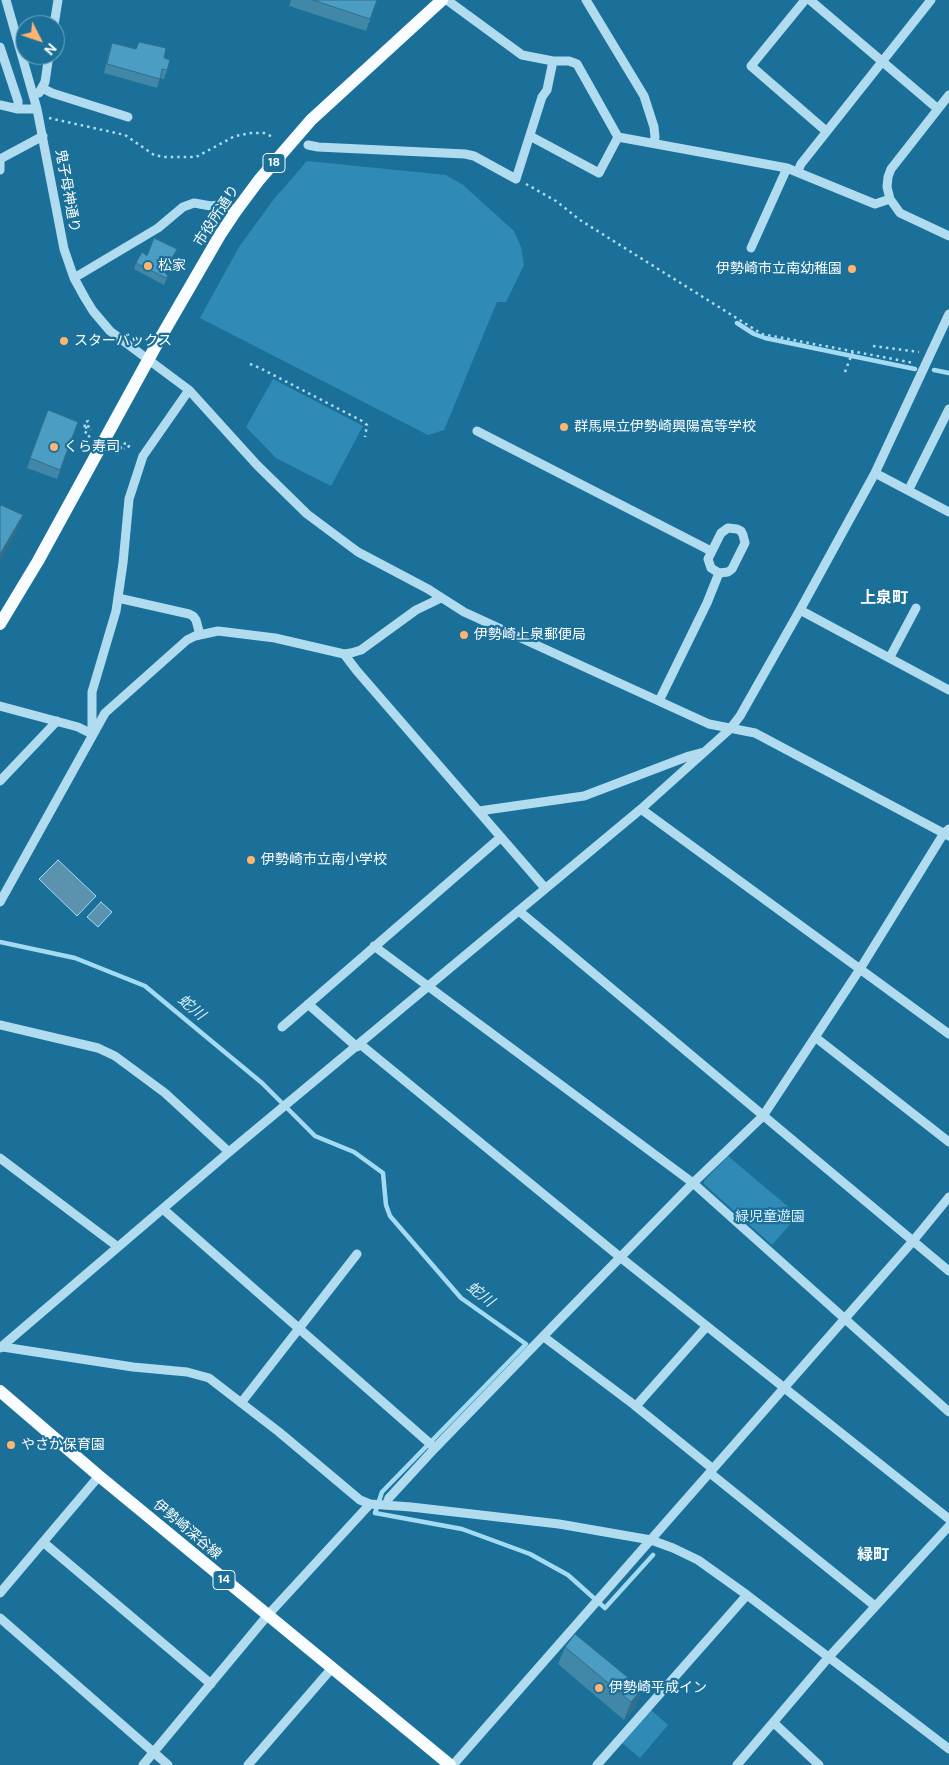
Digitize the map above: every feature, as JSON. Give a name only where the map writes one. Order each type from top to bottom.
[{"type":"main road","name":"市役所通り","points":[[0,624],[38,561],[148,359],[236,211],[259,180],[311,120],[442,0]]},
{"type":"main road","name":"伊勢崎深谷線","points":[[0,1391],[267,1616],[451,1765]]},
{"type":"street","name":"鬼子母神通り","points":[[6,0],[38,109],[64,249],[74,278],[93,311],[122,341],[188,390],[257,466],[323,528],[358,552],[464,612],[709,724],[755,733],[947,833]]},
{"type":"street","points":[[56,15],[58,0]]},
{"type":"street","points":[[447,0],[522,55],[553,61],[569,61],[577,64],[618,137]]},
{"type":"street","points":[[586,0],[644,96],[654,127],[656,137],[654,143]]},
{"type":"street","points":[[805,0],[751,66],[826,131]]},
{"type":"street","points":[[810,0],[938,109]]},
{"type":"street","points":[[798,171],[800,164],[931,0]]},
{"type":"street","points":[[0,47],[18,101],[18,109]]},
{"type":"street","points":[[308,145],[465,154],[474,156],[516,178],[542,97],[546,90],[553,61]]},
{"type":"street","points":[[34,99],[45,82],[48,65]]},
{"type":"street","points":[[42,88],[52,93],[128,117]]},
{"type":"street","points":[[949,95],[891,169],[887,187],[890,198],[900,213],[949,236]]},
{"type":"street","points":[[0,105],[18,109],[38,109]]},
{"type":"street","points":[[0,170],[0,159],[43,136]]},
{"type":"street","points":[[530,136],[599,173],[618,137]]},
{"type":"street","points":[[618,137],[787,168],[875,204],[890,198]]},
{"type":"street","points":[[751,248],[787,168]]},
{"type":"street","points":[[74,278],[158,228],[183,207],[194,203],[211,206],[224,204],[236,211]]},
{"type":"street","points":[[1,1347],[229,1152],[359,1046],[641,809],[730,729],[740,716],[875,473],[949,314]]},
{"type":"street","points":[[92,734],[92,692],[116,610],[129,499],[143,456],[188,390]]},
{"type":"street","points":[[908,489],[949,409]]},
{"type":"street","points":[[477,431],[711,551]]},
{"type":"street","points":[[875,473],[949,512]]},
{"type":"street","points":[[733,528],[741,531],[745,543],[734,565],[728,572],[719,574],[714,572],[708,564],[711,551],[724,530],[733,528]]},
{"type":"street","points":[[659,701],[707,604],[719,574]]},
{"type":"street","points":[[118,598],[189,614],[196,620],[200,635]]},
{"type":"street","points":[[0,902],[105,713],[180,646],[200,635],[218,631],[274,638],[344,654],[361,650],[416,610],[441,598]]},
{"type":"street","points":[[890,657],[916,608]]},
{"type":"street","points":[[800,610],[949,690]]},
{"type":"street","points":[[344,654],[545,888]]},
{"type":"street","points":[[0,706],[78,727],[92,734]]},
{"type":"street","points":[[0,781],[57,721]]},
{"type":"street","points":[[479,811],[584,796],[706,751]]},
{"type":"street","points":[[641,809],[949,1034]]},
{"type":"street","points":[[386,1505],[389,1498],[435,1448],[620,1257],[763,1116],[947,833]]},
{"type":"street","points":[[282,1027],[502,837]]},
{"type":"street","points":[[519,911],[949,1271]]},
{"type":"street","points":[[374,946],[693,1183],[949,1412]]},
{"type":"street","points":[[308,1004],[620,1257],[949,1518]]},
{"type":"street","points":[[0,1025],[98,1048],[115,1056],[165,1094],[229,1152]]},
{"type":"street","points":[[815,1037],[949,1142]]},
{"type":"street","points":[[0,1158],[118,1247]]},
{"type":"street","points":[[451,1765],[651,1540],[913,1241],[949,1197]]},
{"type":"street","points":[[162,1210],[435,1448]]},
{"type":"street","points":[[241,1403],[357,1254]]},
{"type":"street","points":[[636,1406],[707,1326]]},
{"type":"street","points":[[544,1337],[636,1406],[711,1471],[875,1606]]},
{"type":"street","points":[[1,1347],[187,1372],[209,1378],[279,1432],[360,1500],[370,1504],[559,1524],[651,1540],[698,1560],[747,1595],[949,1749]]},
{"type":"street","points":[[0,1594],[99,1476]]},
{"type":"street","points":[[143,1765],[267,1616],[370,1504]]},
{"type":"street","points":[[737,1765],[774,1724],[828,1658],[949,1526]]},
{"type":"street","points":[[43,1542],[211,1684]]},
{"type":"street","points":[[597,1765],[747,1595]]},
{"type":"street","points":[[0,1618],[168,1765]]},
{"type":"street","points":[[248,1765],[332,1668]]},
{"type":"street","points":[[774,1724],[819,1765]]},
{"type":"path","points":[[50,118],[125,136],[154,155],[164,157],[196,157],[221,143],[243,135],[264,133],[273,137]]},
{"type":"path","points":[[516,178],[556,201],[580,220],[762,334],[853,354],[914,363],[920,357],[930,356]]},
{"type":"path","points":[[873,346],[930,356]]},
{"type":"path","points":[[845,372],[853,354]]},
{"type":"path","points":[[250,364],[362,421],[367,425],[365,437]]},
{"type":"path","points":[[91,430],[85,427],[84,423],[88,421],[89,426],[85,434],[118,453],[124,444],[127,443],[129,445],[128,448],[124,449],[119,446]]},
{"type":"green space","points":[[307,161],[446,175],[463,185],[514,231],[521,247],[524,265],[506,302],[497,302],[444,430],[428,435],[200,318],[239,247],[274,199]]},
{"type":"green space","points":[[273,379],[363,426],[331,486],[276,458],[246,427]]},
{"type":"green space","name":"緑児童遊園","points":[[728,1156],[798,1215],[772,1245],[704,1184],[704,1181]]},
{"type":"green space","points":[[650,1709],[668,1725],[640,1758],[622,1743]]},
{"type":"shaded area","points":[[58,860],[96,896],[77,916],[39,879]]},
{"type":"shaded area","points":[[101,902],[112,912],[98,927],[87,917]]},
{"type":"building","points":[[313,0],[377,0],[370,19]]},
{"type":"building","points":[[139,42],[166,48],[164,58],[170,60],[167,70],[162,69],[160,79],[107,64],[112,43],[136,49]]},
{"type":"building","points":[[154,238],[177,249],[164,272],[168,276],[166,278],[136,263],[142,252],[147,256]]},
{"type":"building","points":[[48,410],[78,422],[60,470],[30,458]]},
{"type":"building","points":[[1,505],[23,515],[0,554],[0,507]]},
{"type":"building","points":[[575,1634],[642,1689],[631,1702],[565,1647]]},
{"type":"waterway","points":[[737,323],[754,334],[765,338],[915,369]]},
{"type":"waterway","points":[[934,370],[949,373]]},
{"type":"waterway","name":"蛇川","points":[[0,942],[75,958],[145,986],[262,1083],[315,1136],[354,1152],[383,1173],[386,1205],[390,1216],[461,1298],[526,1344],[382,1492],[375,1513],[462,1529],[530,1554],[568,1575],[605,1608],[653,1555]]},
{"type":"place","name":"松家","points":[[148,266]]},
{"type":"place","name":"伊勢崎市立南幼稚園","points":[[852,269]]},
{"type":"place","name":"スターバックス","points":[[64,341]]},
{"type":"place","name":"群馬県立伊勢崎興陽高等学校","points":[[564,427]]},
{"type":"place","name":"くら寿司","points":[[54,447]]},
{"type":"place","name":"伊勢崎上泉郵便局","points":[[464,635]]},
{"type":"place","name":"伊勢崎市立南小学校","points":[[251,860]]},
{"type":"place","name":"やさか保育園","points":[[11,1445]]},
{"type":"place","name":"伊勢崎平成イン","points":[[599,1688]]},
{"type":"district","name":"上泉町","points":[[884,599]]},
{"type":"district","name":"緑町","points":[[873,1556]]}]
